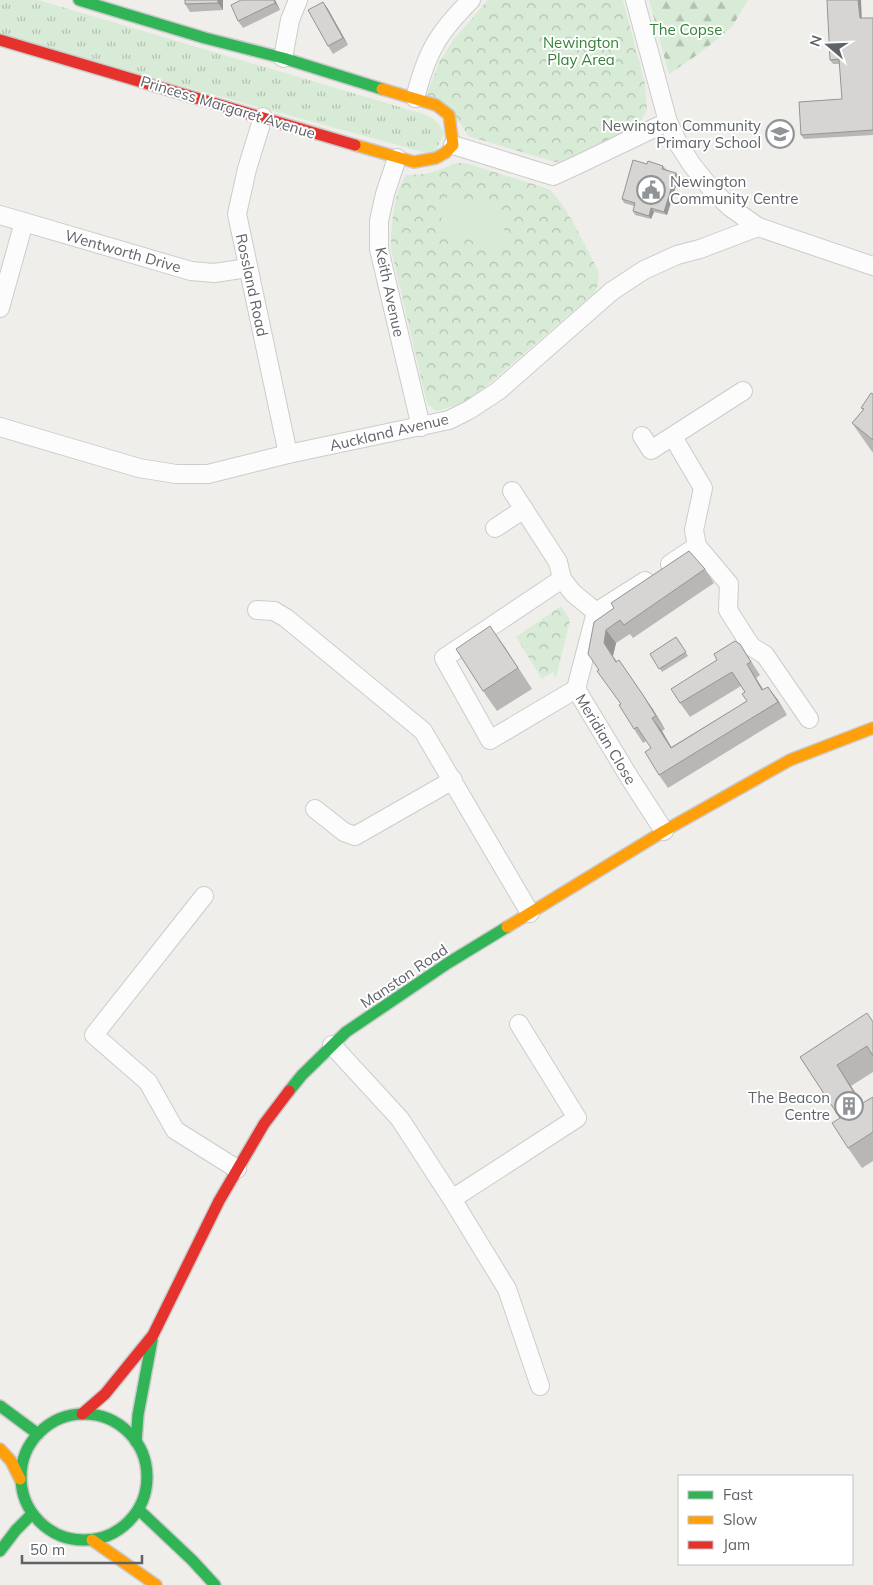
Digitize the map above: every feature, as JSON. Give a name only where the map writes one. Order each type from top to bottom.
[{"type":"main road","points":[[80,0],[205,38],[282,58],[436,105],[449,115],[453,145]]},
{"type":"main road","name":"Princess Margaret Avenue","points":[[0,40],[414,162],[432,160],[446,153],[453,145]]},
{"type":"main road","name":"Manston Road","points":[[82,1414],[105,1394],[153,1335],[219,1201],[264,1124],[302,1075],[346,1032],[448,963],[664,831],[790,760],[873,728]]},
{"type":"main road","name":"Manston Road","points":[[790,760],[810,740]]},
{"type":"main road","name":"Manston Road","points":[[136,1442],[138,1415],[153,1335]]},
{"type":"main road","points":[[0,1406],[38,1434]]},
{"type":"main road","points":[[0,1449],[11,1461],[20,1480],[26,1504],[40,1524],[59,1536],[81,1541],[102,1538],[119,1530],[138,1510],[144,1499],[147,1475],[146,1463],[136,1442],[118,1424],[101,1416],[70,1415],[58,1419],[38,1434],[30,1444],[24,1455],[20,1480]]},
{"type":"main road","points":[[138,1510],[192,1560],[215,1585]]},
{"type":"main road","points":[[0,1551],[16,1530],[32,1514]]},
{"type":"main road","points":[[92,1540],[156,1585]]},
{"type":"street","points":[[282,58],[290,20],[298,0]]},
{"type":"street","points":[[415,98],[423,71],[434,45],[457,14],[471,0]]},
{"type":"street","points":[[634,0],[668,122],[679,145],[692,165],[713,191],[730,207],[758,227],[873,266]]},
{"type":"street","name":"Rossland Road","points":[[263,117],[247,169],[237,214],[288,454]]},
{"type":"street","points":[[453,145],[553,176],[623,141],[668,122]]},
{"type":"street","name":"Keith Avenue","points":[[398,158],[385,194],[379,221],[379,249],[421,427]]},
{"type":"street","name":"Wentworth Drive","points":[[0,215],[191,271],[214,273],[248,268]]},
{"type":"street","points":[[0,308],[24,222]]},
{"type":"street","name":"Auckland Avenue","points":[[0,427],[139,468],[176,474],[208,474],[288,454],[449,420],[469,410],[498,391],[612,291],[644,270],[677,255],[700,249],[758,227]]},
{"type":"street","points":[[642,436],[651,450],[743,391]]},
{"type":"street","points":[[673,437],[703,488],[694,530],[696,546],[729,584],[728,610],[752,647],[766,655],[809,719]]},
{"type":"street","points":[[512,491],[558,562],[562,579],[573,593],[596,612],[696,546]]},
{"type":"street","points":[[495,528],[524,509]]},
{"type":"street","points":[[562,579],[444,658],[490,740],[576,689]]},
{"type":"street","points":[[257,610],[274,612],[286,618],[423,731],[530,913]]},
{"type":"street","name":"Meridian Close","points":[[596,612],[576,689],[630,780],[664,831]]},
{"type":"street","points":[[315,809],[344,832],[355,836],[453,780]]},
{"type":"street","points":[[204,896],[94,1035],[148,1082],[175,1130],[237,1169]]},
{"type":"street","points":[[452,1199],[577,1118],[519,1024]]},
{"type":"street","points":[[332,1045],[400,1119],[507,1289],[540,1386]]},
{"type":"green space","points":[[0,0],[38,0],[421,113],[438,123],[444,133],[434,155],[0,36]]},
{"type":"green space","name":"Newington Play Area","points":[[488,0],[623,0],[645,84],[647,109],[641,121],[628,130],[567,161],[555,162],[468,136],[461,124],[427,94],[439,62],[454,39]]},
{"type":"green space","name":"The Copse","points":[[649,0],[748,0],[732,27],[700,53],[669,74]]},
{"type":"green space","points":[[457,163],[465,163],[549,189],[563,206],[576,227],[598,270],[598,280],[593,294],[478,393],[463,403],[437,411],[428,405],[426,399],[391,249],[392,231],[398,192],[406,175],[427,173]]},
{"type":"green space","points":[[448,194],[509,212],[499,248],[438,231]]},
{"type":"green space","points":[[561,606],[570,620],[556,678],[553,672],[542,679],[516,637]]},
{"type":"building","points":[[185,0],[218,0],[218,3],[185,4]]},
{"type":"building","points":[[241,0],[274,0],[275,3],[238,21],[231,5]]},
{"type":"building","points":[[827,0],[858,0],[860,18],[873,18],[873,130],[801,135],[799,102],[842,99],[839,59],[830,60]]},
{"type":"building","points":[[323,2],[343,38],[328,46],[308,10]]},
{"type":"building","name":"Newington Community Centre","points":[[633,160],[647,164],[648,161],[663,166],[662,169],[676,173],[664,212],[651,208],[649,216],[633,211],[635,203],[622,199]]},
{"type":"building","points":[[871,393],[873,394],[873,440],[852,423],[864,409],[861,408]]},
{"type":"building","points":[[689,551],[705,569],[624,625],[620,620],[606,630],[604,643],[616,662],[619,660],[643,695],[656,716],[652,718],[671,748],[747,701],[742,694],[745,692],[732,672],[680,703],[671,689],[717,660],[714,654],[735,641],[740,644],[751,662],[747,664],[762,690],[768,687],[778,702],[659,775],[645,752],[651,748],[637,727],[634,729],[619,705],[621,704],[597,671],[599,670],[588,654],[594,622],[614,608],[611,603]]},
{"type":"building","points":[[490,626],[518,668],[483,691],[456,649]]},
{"type":"building","points":[[676,637],[686,652],[659,669],[650,654]]},
{"type":"building","points":[[867,1013],[873,1022],[873,1056],[867,1046],[837,1065],[861,1104],[873,1097],[873,1132],[848,1148],[832,1123],[840,1118],[800,1057]]},
{"type":"traffic: fast","points":[[79,0],[205,38],[283,58],[382,89]]},
{"type":"traffic: fast","points":[[289,1091],[302,1075],[346,1032],[448,963],[507,927]]},
{"type":"traffic: fast","points":[[136,1442],[138,1415],[152,1340]]},
{"type":"traffic: fast","points":[[0,1406],[38,1434]]},
{"type":"traffic: fast","points":[[84,1414],[108,1418],[129,1432],[143,1453],[147,1477],[143,1501],[129,1522],[108,1536],[84,1540],[60,1536],[39,1522],[25,1501],[21,1477],[25,1453],[39,1432],[60,1418],[84,1414]]},
{"type":"traffic: fast","points":[[139,1510],[192,1560],[215,1585]]},
{"type":"traffic: fast","points":[[0,1551],[16,1530],[32,1514]]},
{"type":"traffic: slow","points":[[355,145],[414,162],[436,158],[453,145],[449,115],[436,105],[382,89]]},
{"type":"traffic: slow","points":[[507,927],[664,831],[790,760],[873,728]]},
{"type":"traffic: slow","points":[[0,1449],[11,1461],[20,1479]]},
{"type":"traffic: slow","points":[[92,1540],[156,1585]]},
{"type":"traffic: jam","points":[[0,40],[355,145]]},
{"type":"traffic: jam","points":[[82,1414],[105,1394],[153,1335],[219,1201],[264,1124],[289,1091]]},
{"type":"place","name":"Newington Community Primary School","points":[[780,134]]},
{"type":"place","name":"Newington Community Centre","points":[[651,190]]},
{"type":"place","name":"The Beacon Centre","points":[[849,1106]]}]
